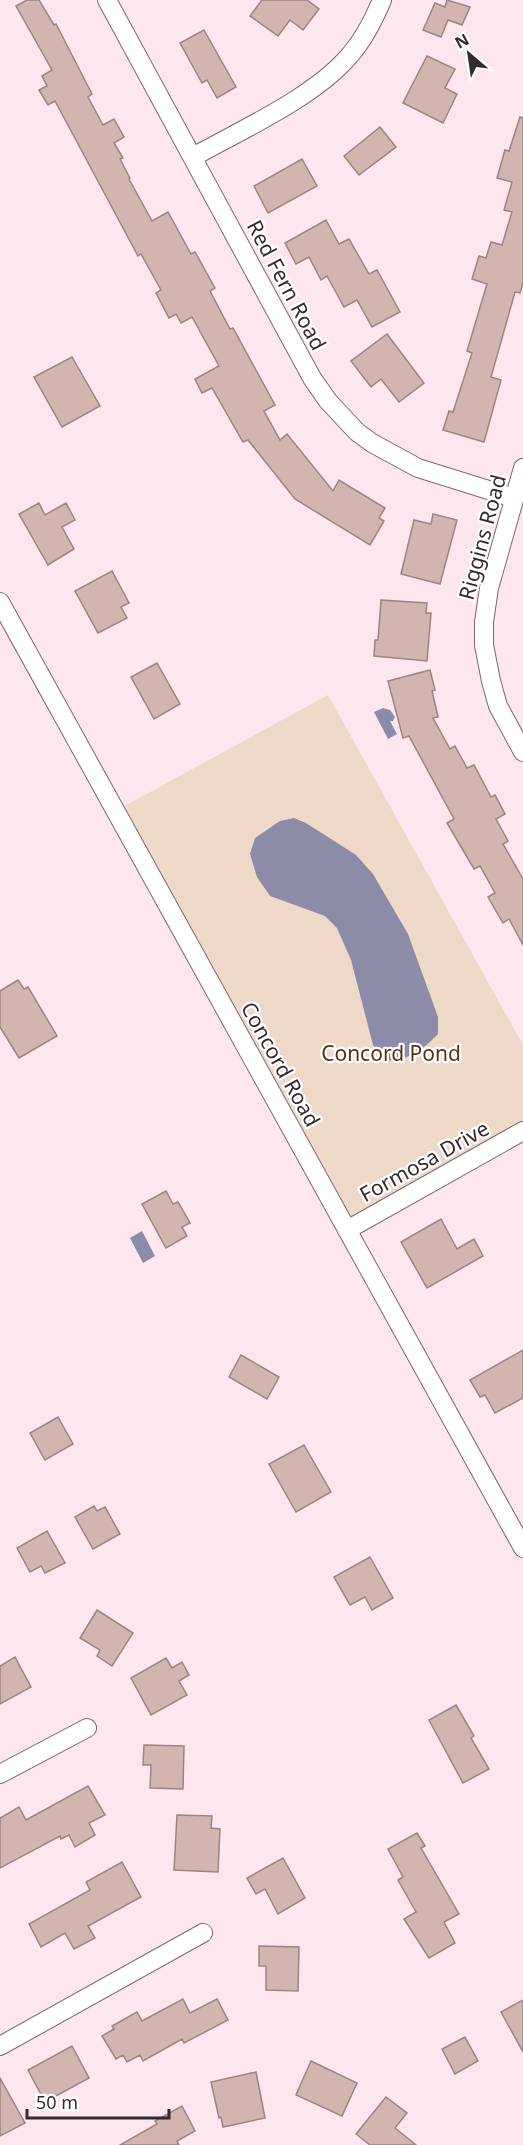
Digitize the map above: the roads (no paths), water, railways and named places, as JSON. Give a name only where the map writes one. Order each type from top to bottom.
[{"type":"street","name":"Red Fern Road","points":[[107,0],[312,378],[328,401],[357,432],[372,443],[418,468],[514,498]]},
{"type":"street","points":[[193,157],[323,81],[356,48],[382,0]]},
{"type":"street","name":"Riggins Road","points":[[523,468],[489,588],[484,622],[484,645],[490,681],[498,706],[523,752]]},
{"type":"street","name":"Concord Road","points":[[0,602],[523,1548]]},
{"type":"street","name":"Formosa Drive","points":[[347,1230],[523,1131]]},
{"type":"street","points":[[0,1774],[87,1728]]},
{"type":"street","points":[[0,2046],[203,1933]]},
{"type":"water","points":[[383,708],[390,710],[395,717],[393,721],[390,721],[397,734],[388,739],[374,712]]},
{"type":"water","points":[[294,818],[306,823],[356,855],[373,874],[408,934],[438,1017],[438,1034],[415,1054],[386,1061],[373,1045],[351,960],[337,928],[325,916],[270,896],[257,877],[250,854],[255,838],[280,821]]},
{"type":"water","points":[[142,1231],[155,1256],[143,1263],[130,1238]]},
{"type":"park label","name":"Concord Pond","points":[[391,1053]]}]
